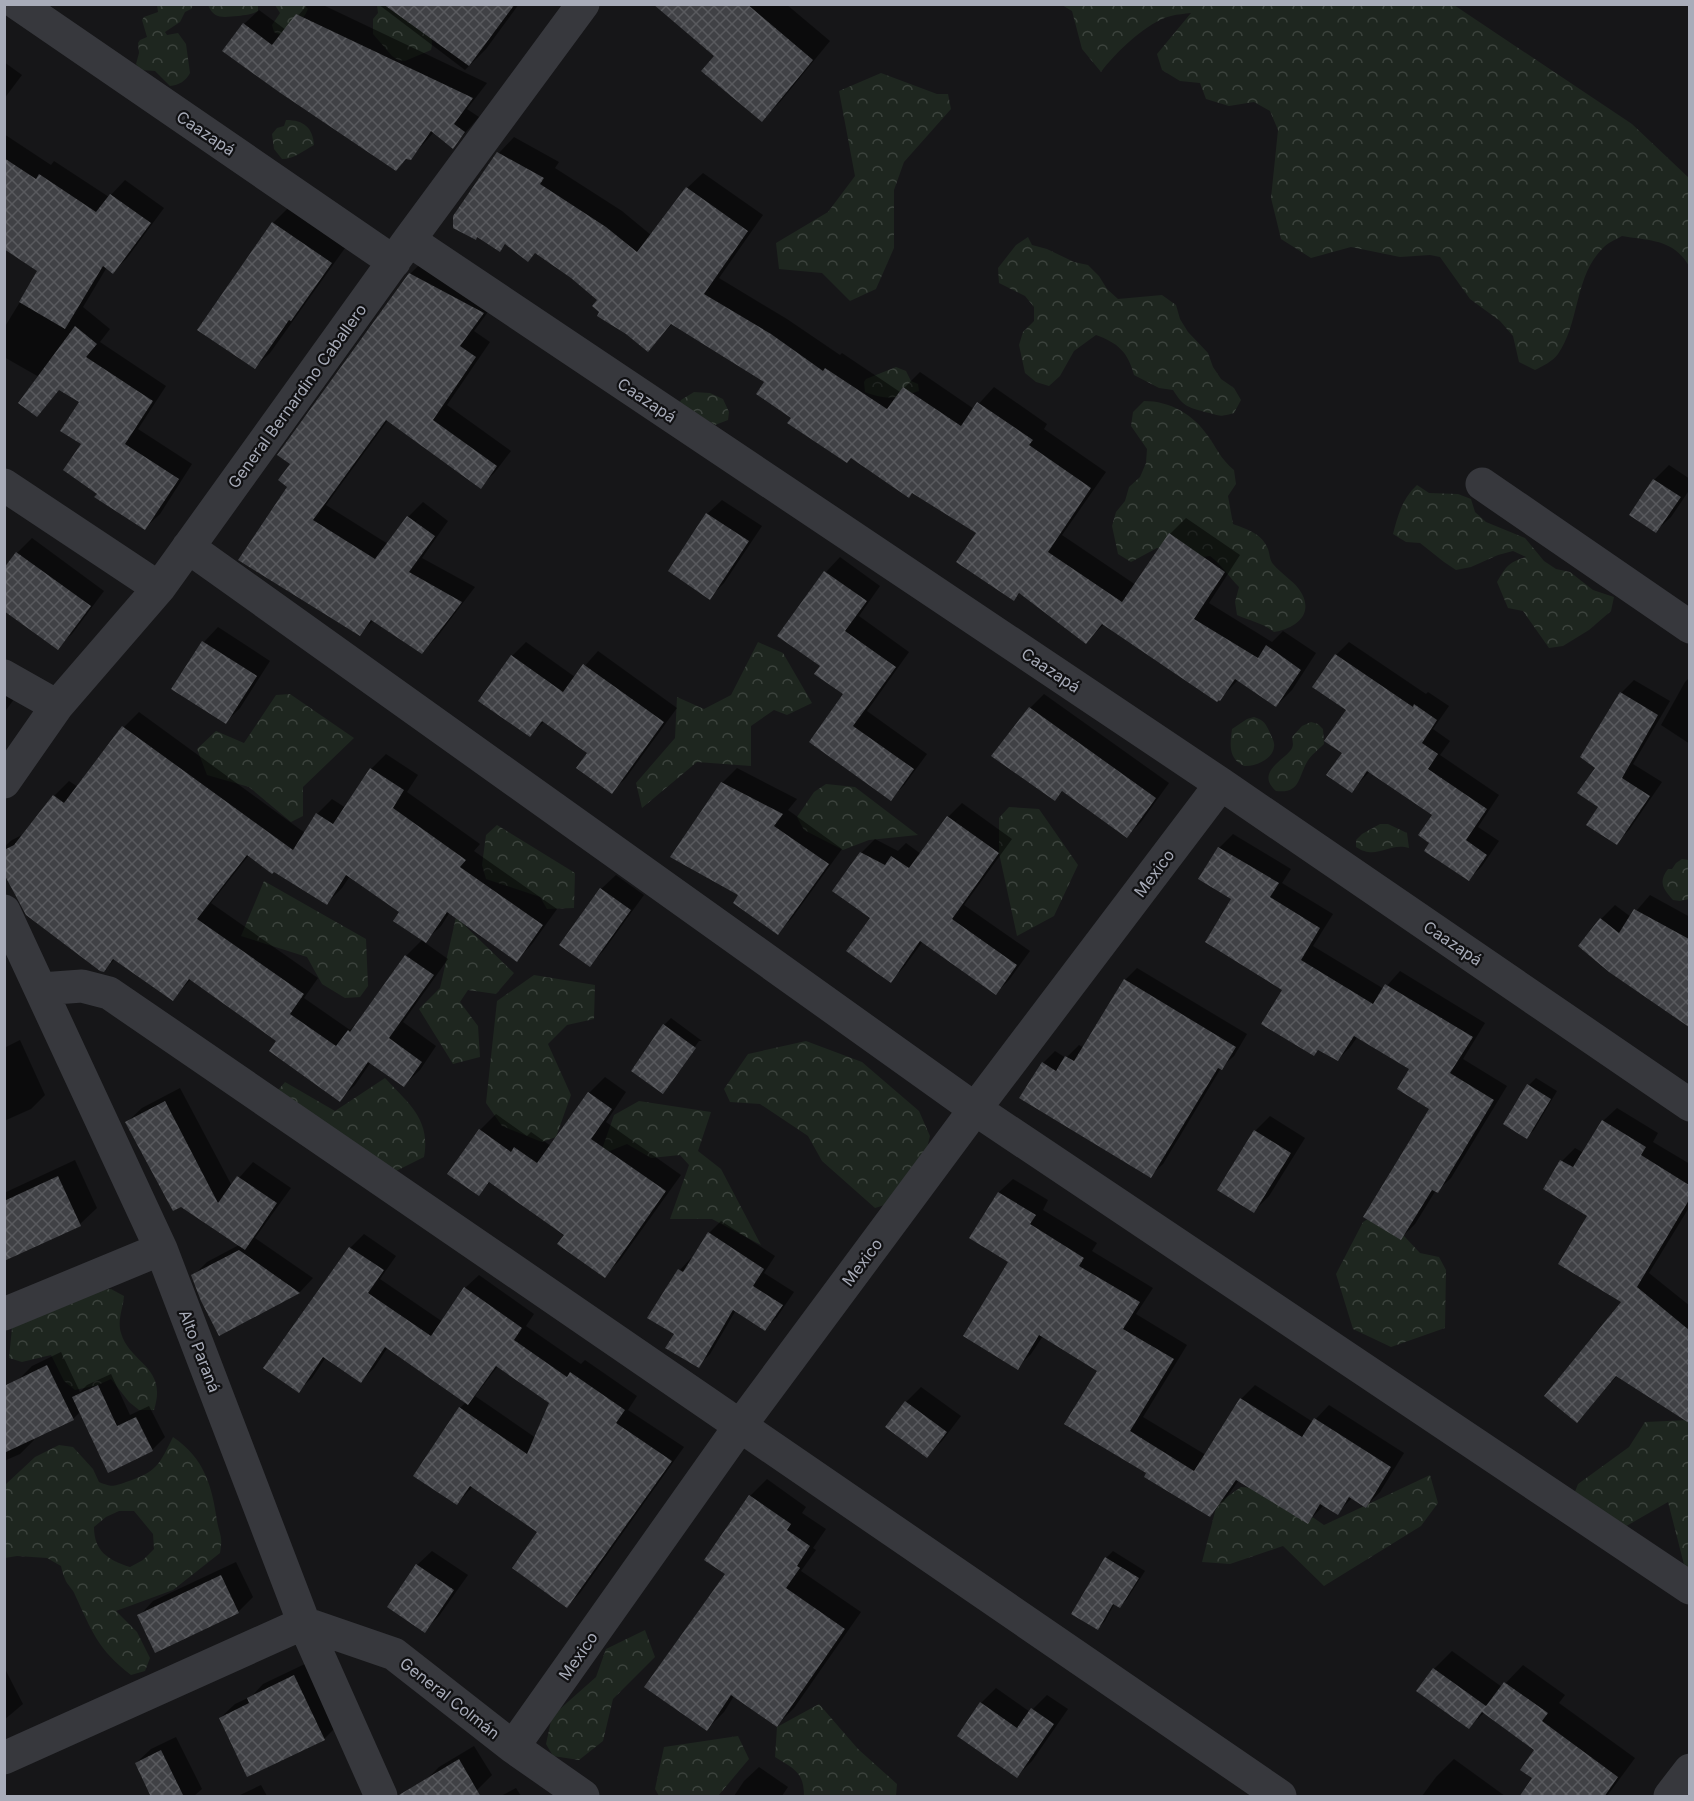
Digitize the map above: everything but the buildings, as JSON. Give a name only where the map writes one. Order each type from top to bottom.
[{"type":"street","name":"Caazapá","points":[[18,4],[1221,784],[1689,1105]]},
{"type":"street","name":"General Bernardino Caballero","points":[[4,782],[57,706],[159,588],[583,4]]},
{"type":"street","points":[[1482,484],[1689,627]]},
{"type":"street","points":[[4,485],[159,588]]},
{"type":"street","points":[[188,547],[975,1109],[1689,1588]]},
{"type":"street","points":[[4,676],[57,706]]},
{"type":"street","name":"Mexico","points":[[513,1747],[740,1426],[975,1109],[1221,784]]},
{"type":"street","name":"Alto Paraná","points":[[4,911],[161,1249],[304,1623],[381,1797]]},
{"type":"street","points":[[41,989],[82,986],[109,993],[1280,1797]]},
{"type":"street","points":[[4,1314],[161,1249]]},
{"type":"street","points":[[4,1758],[304,1623]]},
{"type":"street","name":"General Colmán","points":[[304,1623],[394,1654],[513,1747],[583,1797]]},
{"type":"street","points":[[1670,1797],[1689,1770]]},
{"type":"green space","points":[[157,5],[193,5],[185,12],[180,22],[165,32],[167,35],[178,33],[186,44],[190,73],[179,84],[170,86],[155,71],[141,70],[136,64],[139,53],[138,43],[147,37],[142,20],[158,12]]},
{"type":"green space","points":[[208,5],[258,5],[258,11],[228,17],[216,15]]},
{"type":"green space","points":[[275,5],[304,5],[308,9],[300,21],[280,35],[274,32],[272,25],[280,13]]},
{"type":"green space","points":[[377,5],[411,5],[429,32],[431,50],[405,61],[392,56],[373,34],[373,19],[378,13]]},
{"type":"green space","points":[[1062,5],[1454,5],[1632,124],[1689,178],[1689,266],[1676,251],[1660,243],[1622,236],[1609,243],[1602,249],[1586,273],[1570,328],[1558,354],[1535,370],[1519,362],[1513,336],[1500,321],[1470,299],[1440,257],[1430,255],[1400,257],[1351,247],[1311,258],[1281,239],[1271,198],[1278,130],[1270,111],[1254,102],[1229,106],[1206,99],[1200,83],[1180,81],[1162,70],[1157,54],[1191,13],[1171,16],[1152,24],[1123,47],[1101,72],[1082,49],[1072,11]]},
{"type":"green space","points":[[881,73],[937,94],[948,94],[951,109],[904,162],[894,190],[894,248],[876,289],[850,301],[822,273],[779,269],[776,243],[828,212],[855,176],[839,91]]},
{"type":"green space","points":[[286,120],[303,123],[312,134],[314,145],[294,156],[282,159],[274,149],[272,134],[277,128],[284,126]]},
{"type":"green space","points":[[1028,237],[1032,245],[1047,249],[1074,262],[1088,265],[1118,299],[1162,295],[1176,305],[1180,319],[1188,332],[1208,353],[1221,379],[1234,388],[1241,400],[1234,413],[1219,416],[1186,405],[1173,390],[1159,388],[1134,375],[1129,360],[1121,349],[1096,335],[1074,351],[1060,376],[1049,386],[1036,382],[1025,373],[1019,345],[1023,332],[1034,321],[1034,307],[1025,296],[999,283],[998,268],[1016,245]]},
{"type":"green space","points":[[896,367],[906,371],[911,381],[918,384],[919,391],[892,398],[865,392],[866,379]]},
{"type":"green space","points":[[694,392],[710,393],[723,399],[729,412],[728,420],[715,425],[678,406],[681,400]]},
{"type":"green space","points":[[1144,401],[1163,403],[1188,415],[1202,428],[1222,458],[1234,470],[1236,484],[1228,496],[1233,524],[1261,538],[1273,564],[1300,590],[1305,609],[1294,625],[1274,632],[1261,624],[1237,615],[1235,602],[1239,587],[1210,556],[1196,558],[1171,549],[1157,548],[1131,562],[1118,554],[1112,526],[1116,512],[1125,501],[1129,487],[1140,477],[1146,463],[1147,449],[1131,426],[1133,412]]},
{"type":"green space","points":[[1417,485],[1429,493],[1458,494],[1471,499],[1475,512],[1486,522],[1525,538],[1544,561],[1556,569],[1570,572],[1593,590],[1614,597],[1611,611],[1589,630],[1563,646],[1549,648],[1523,611],[1508,608],[1497,582],[1508,565],[1526,557],[1513,551],[1471,567],[1456,570],[1420,543],[1406,542],[1393,534],[1404,502]]},
{"type":"green space","points":[[758,642],[783,653],[812,703],[787,715],[774,710],[751,726],[751,766],[697,762],[642,808],[636,783],[675,738],[677,697],[704,709],[731,695]]},
{"type":"green space","points":[[290,694],[354,738],[303,787],[303,816],[291,822],[249,787],[207,775],[197,749],[216,731],[244,743],[276,695]]},
{"type":"green space","points":[[1254,717],[1266,725],[1274,747],[1263,761],[1244,766],[1235,759],[1231,750],[1232,729]]},
{"type":"green space","points":[[1311,722],[1323,729],[1324,744],[1309,759],[1294,787],[1290,790],[1276,791],[1270,785],[1269,773],[1291,749],[1292,737],[1302,726]]},
{"type":"green space","points":[[826,784],[855,787],[918,835],[869,840],[843,850],[804,830],[797,817],[814,792]]},
{"type":"green space","points":[[1009,807],[1039,809],[1078,865],[1054,916],[1017,936],[999,853],[999,818]]},
{"type":"green space","points":[[1380,824],[1388,824],[1407,833],[1409,848],[1395,847],[1370,852],[1356,847],[1356,840],[1362,834]]},
{"type":"green space","points":[[497,825],[575,873],[574,908],[547,909],[540,897],[486,879],[482,865],[486,835]]},
{"type":"green space","points":[[1682,859],[1689,860],[1689,899],[1680,901],[1673,900],[1664,889],[1663,878],[1668,869],[1672,869]]},
{"type":"green space","points":[[264,881],[366,939],[368,986],[360,997],[345,998],[322,984],[307,957],[241,936]]},
{"type":"green space","points":[[456,917],[514,973],[496,994],[468,990],[460,1002],[478,1026],[480,1057],[453,1064],[419,1009],[440,988]]},
{"type":"green space","points":[[534,975],[595,985],[594,1019],[567,1025],[548,1044],[571,1095],[556,1137],[542,1142],[502,1126],[486,1103],[497,1001]]},
{"type":"green space","points":[[806,1041],[862,1062],[919,1111],[930,1136],[919,1180],[901,1200],[875,1208],[822,1161],[808,1136],[760,1104],[730,1102],[724,1089],[748,1054]]},
{"type":"green space","points":[[385,1078],[416,1113],[424,1132],[425,1144],[424,1157],[386,1176],[267,1103],[285,1082],[335,1111]]},
{"type":"green space","points":[[639,1101],[711,1112],[698,1151],[721,1169],[761,1245],[712,1219],[670,1219],[689,1165],[680,1155],[651,1158],[627,1144],[600,1155],[614,1115]]},
{"type":"green space","points":[[1376,1214],[1390,1221],[1420,1253],[1439,1257],[1446,1270],[1445,1328],[1391,1347],[1353,1329],[1336,1274],[1363,1222]]},
{"type":"green space","points":[[111,1289],[124,1296],[121,1333],[132,1352],[152,1374],[156,1384],[157,1395],[154,1410],[139,1410],[129,1402],[111,1379],[98,1385],[75,1390],[64,1381],[51,1355],[22,1362],[9,1358],[12,1328],[95,1291]]},
{"type":"green space","points":[[1689,1420],[1689,1584],[1668,1502],[1616,1532],[1567,1512],[1578,1484],[1629,1447],[1645,1422]]},
{"type":"green space","points":[[173,1437],[192,1454],[205,1473],[221,1536],[220,1553],[173,1590],[116,1611],[137,1632],[150,1658],[145,1671],[131,1675],[110,1657],[97,1639],[66,1581],[61,1566],[47,1558],[17,1556],[5,1558],[5,1485],[35,1457],[59,1445],[73,1447],[93,1469],[99,1482],[112,1486],[118,1485],[151,1471],[160,1461]],"holes":[[[119,1511],[134,1511],[153,1534],[154,1549],[143,1560],[130,1567],[109,1558],[104,1553],[97,1542],[94,1527],[106,1517]]]},
{"type":"green space","points":[[1430,1475],[1438,1503],[1421,1526],[1324,1586],[1283,1546],[1230,1564],[1202,1562],[1217,1504],[1241,1487],[1272,1489],[1324,1525]]},
{"type":"green space","points":[[645,1630],[655,1657],[613,1699],[603,1741],[579,1760],[553,1756],[546,1744],[552,1716],[596,1677],[606,1649]]},
{"type":"green space","points":[[819,1704],[858,1749],[897,1784],[896,1796],[804,1796],[800,1776],[793,1768],[775,1757],[777,1727]]},
{"type":"green space","points":[[738,1736],[749,1759],[718,1796],[659,1796],[655,1789],[664,1747]]}]
